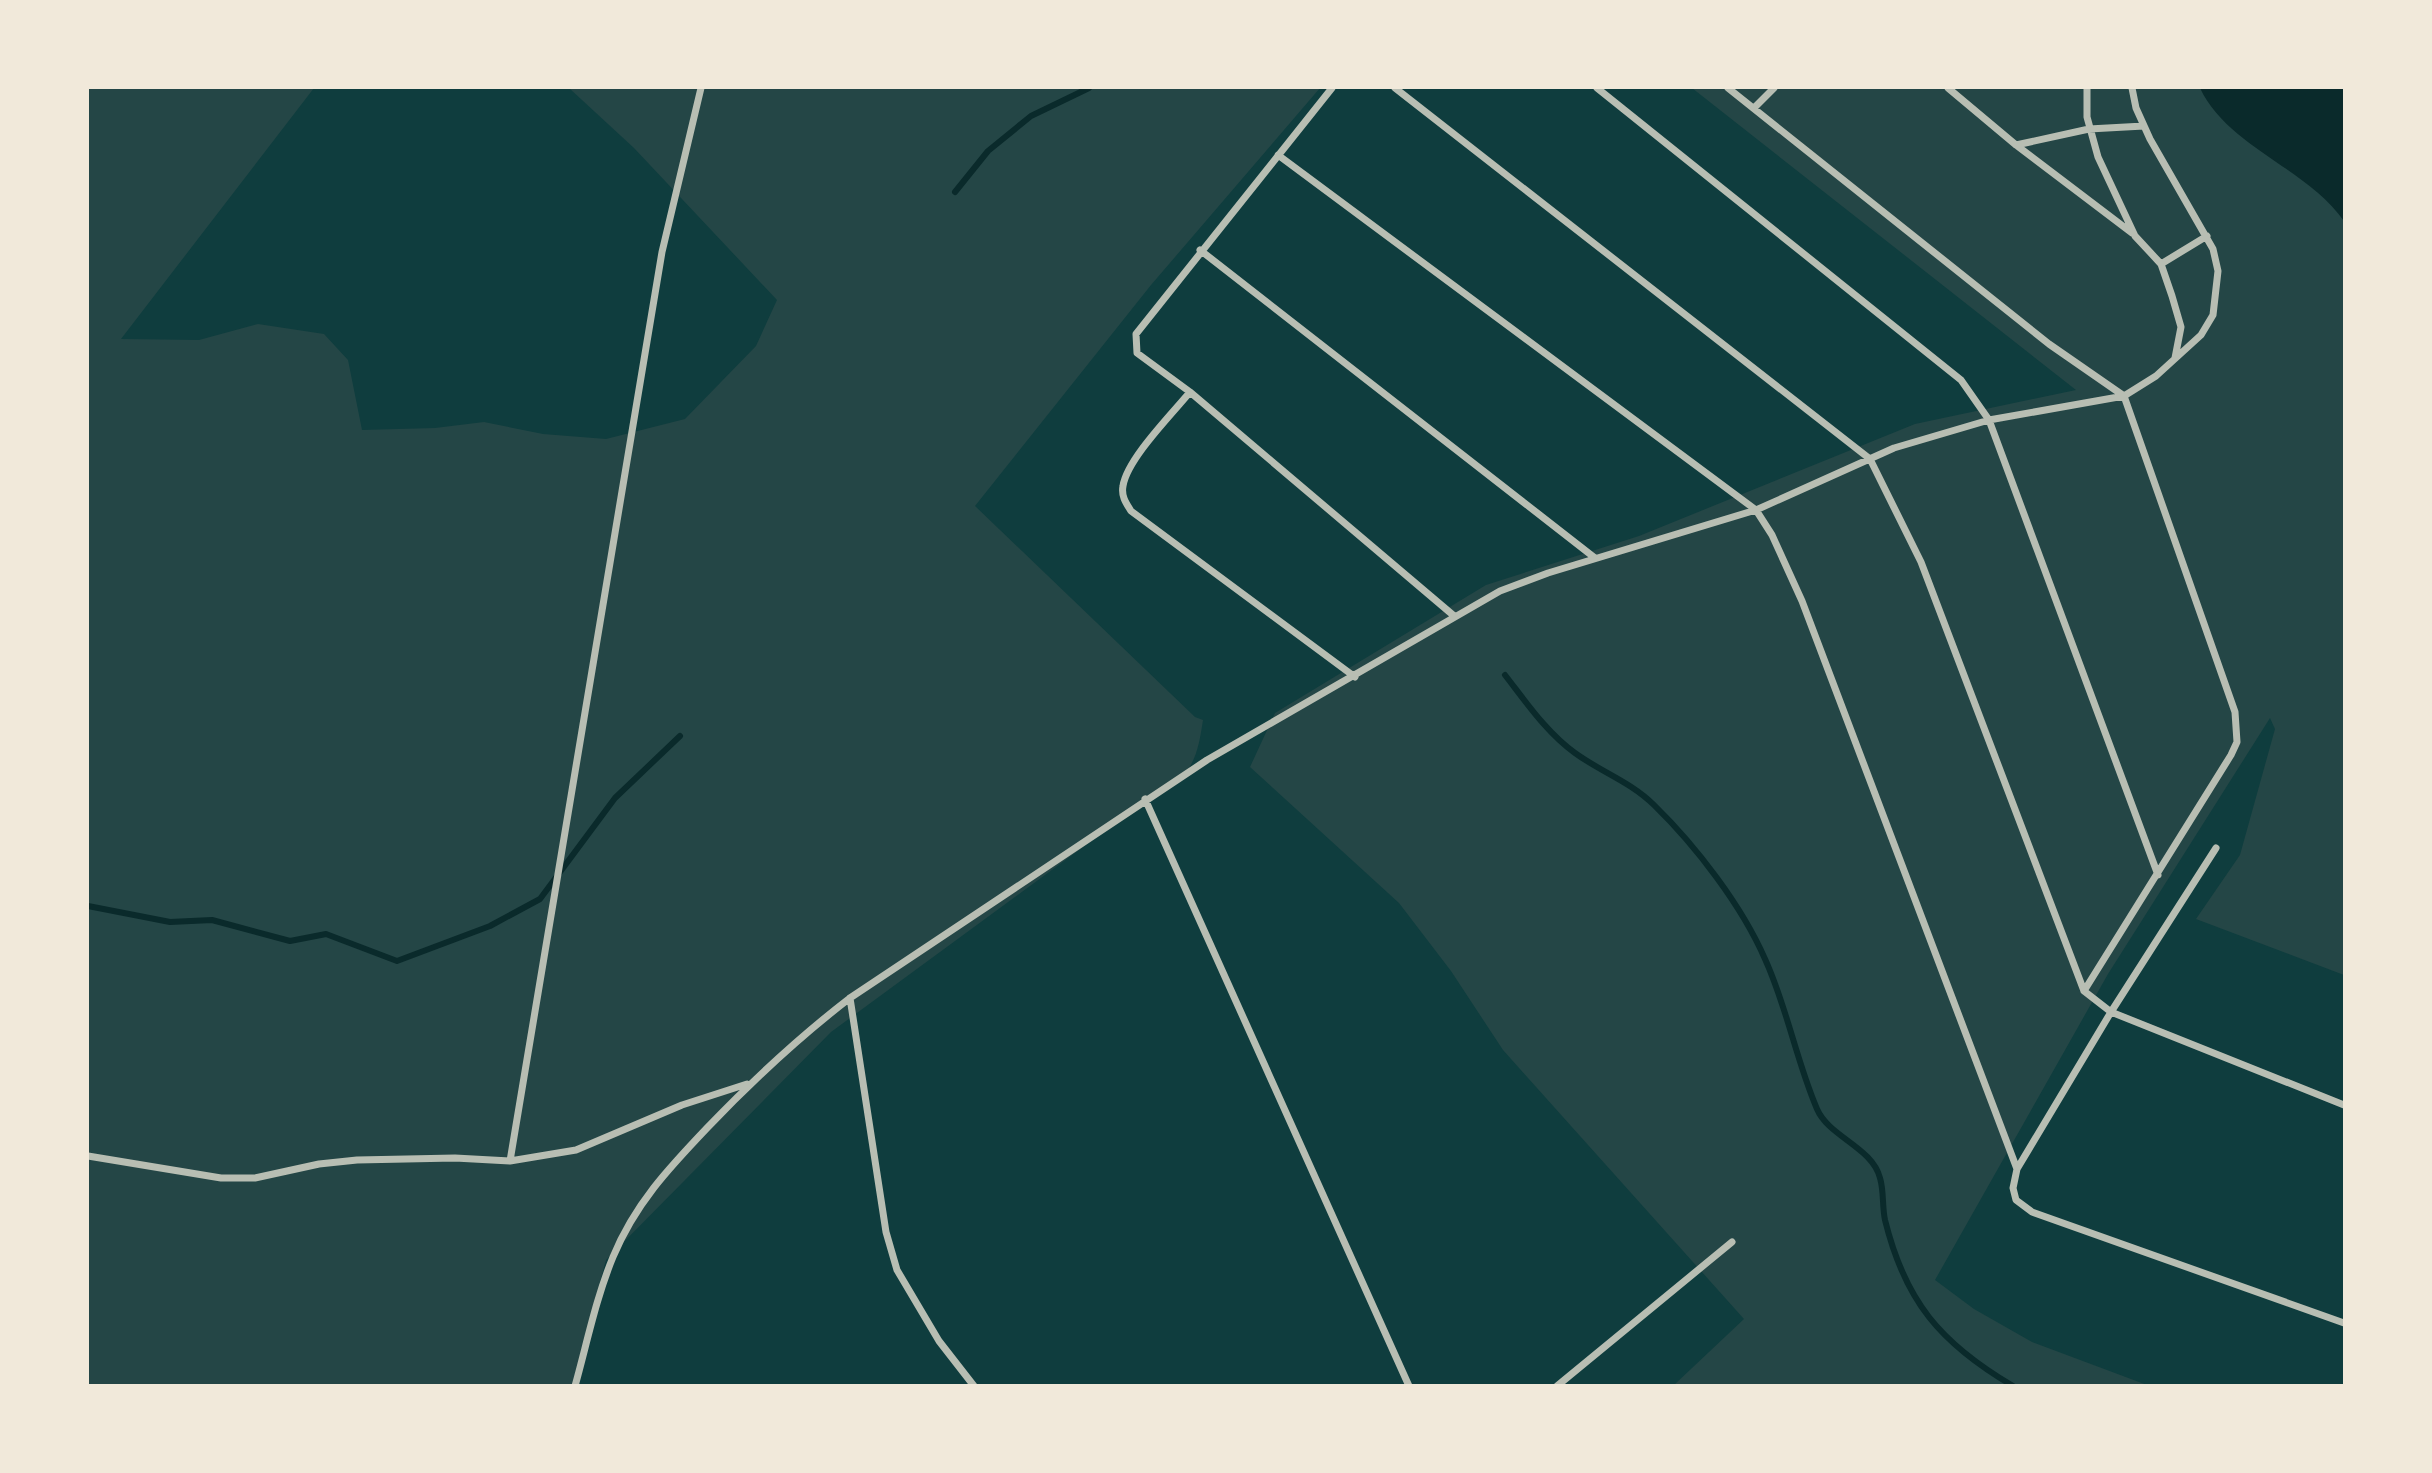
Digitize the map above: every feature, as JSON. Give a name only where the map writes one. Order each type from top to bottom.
[{"type":"street","points":[[510,1161],[662,252],[701,88]]},
{"type":"street","points":[[1332,88],[1200,250],[1136,334],[1137,353],[1190,392],[1453,615]]},
{"type":"street","points":[[1395,88],[1870,460],[1921,562],[2084,990],[2111,1012],[2344,1105]]},
{"type":"street","points":[[1597,88],[1961,380],[1989,420],[2158,875]]},
{"type":"street","points":[[1728,88],[2049,344],[2124,396],[2235,712],[2238,729],[2231,755],[2084,990]]},
{"type":"street","points":[[1754,108],[1774,88]]},
{"type":"street","points":[[1948,88],[2016,145],[2136,236],[2161,264],[2181,327],[2175,359]]},
{"type":"street","points":[[2087,88],[2090,129],[2098,157],[2136,236]]},
{"type":"street","points":[[575,1385],[604,1281],[634,1217],[652,1186],[748,1084],[804,1033],[850,998],[1145,799],[1275,719],[1355,677],[1453,615],[1500,591],[1595,558],[1756,510],[1894,448],[1989,420],[2124,396],[2156,376],[2201,335],[2213,315],[2218,271],[2207,236],[2144,126],[2132,88]]},
{"type":"street","points":[[2016,145],[2090,129],[2144,126]]},
{"type":"street","points":[[1278,155],[1756,510],[1772,535],[1802,601],[2017,1169]]},
{"type":"street","points":[[2161,264],[2207,236]]},
{"type":"street","points":[[1200,250],[1595,558]]},
{"type":"street","points":[[1190,392],[1126,472],[1122,495],[1125,503],[1131,511],[1355,677]]},
{"type":"street","points":[[1145,799],[1409,1385]]},
{"type":"street","points":[[2216,848],[2111,1012],[2017,1169],[2013,1188],[2016,1200],[2032,1212],[2344,1323]]},
{"type":"street","points":[[850,998],[886,1232],[897,1270],[939,1341],[974,1385]]},
{"type":"street","points":[[88,1156],[221,1178],[255,1178],[319,1164],[357,1160],[455,1158],[510,1161],[576,1150],[682,1105],[748,1084]]},
{"type":"street","points":[[1557,1385],[1732,1242]]},
{"type":"shaded area","points":[[88,88],[314,88],[121,339],[199,340],[258,324],[324,334],[348,360],[362,430],[435,428],[484,422],[543,434],[606,439],[685,419],[756,346],[777,300],[634,148],[569,88],[1320,88],[1151,285],[975,506],[1195,717],[1203,720],[1197,749],[1190,766],[1178,779],[831,1032],[606,1260],[572,1385],[88,1385]]},
{"type":"shaded area","points":[[1692,88],[2344,88],[2344,975],[2196,919],[2240,855],[2275,729],[2270,718],[2108,974],[1935,1280],[1974,1309],[2032,1342],[2147,1385],[1674,1385],[1744,1319],[1503,1050],[1451,971],[1399,903],[1250,767],[1275,713],[1486,585],[1639,536],[1915,424],[2076,390]]},
{"type":"shaded area","points":[[2200,88],[2344,88],[2344,221],[2310,186],[2229,126]]},
{"type":"waterway","points":[[955,192],[988,151],[1031,116],[1089,88]]},
{"type":"waterway","points":[[1505,675],[1555,736],[1585,760],[1645,797],[1670,821],[1717,877],[1744,918],[1765,959],[1817,1109],[1823,1119],[1860,1150],[1875,1167],[1880,1178],[1885,1220],[1893,1249],[1915,1297],[1946,1336],[1987,1370],[2013,1386]]},
{"type":"waterway","points":[[88,906],[170,922],[212,920],[290,941],[326,934],[397,961],[490,926],[540,899],[615,798],[680,736]]}]
